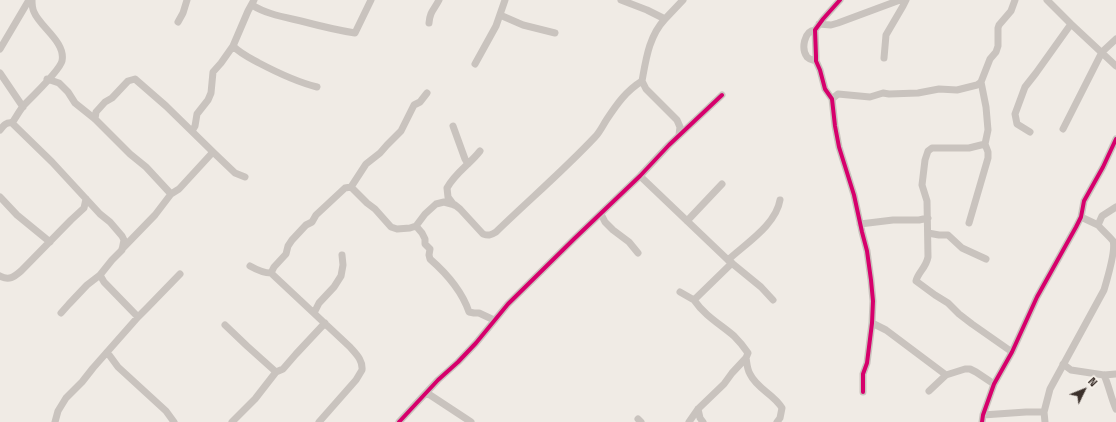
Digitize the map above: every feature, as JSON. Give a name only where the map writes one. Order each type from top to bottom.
[{"type":"street","points":[[0,49],[2,40],[28,0]]},
{"type":"street","points":[[12,123],[23,107],[60,66],[62,61],[62,55],[58,45],[34,13],[32,0]]},
{"type":"street","points":[[178,22],[183,13],[187,0]]},
{"type":"street","points":[[192,131],[196,126],[197,114],[208,100],[211,93],[214,72],[233,46],[253,2],[258,9],[286,18],[324,28],[356,33],[371,0]]},
{"type":"street","points":[[429,23],[432,10],[439,0]]},
{"type":"street","points":[[475,64],[492,34],[505,0]]},
{"type":"street","points":[[621,0],[665,19]]},
{"type":"street","points":[[679,136],[680,127],[677,120],[646,89],[642,81],[646,56],[658,26],[684,0]]},
{"type":"street","points":[[816,61],[810,60],[806,56],[804,48],[805,40],[808,33],[817,27],[840,0]]},
{"type":"street","points":[[817,27],[838,23],[900,0]]},
{"type":"street","points":[[884,58],[886,35],[906,0]]},
{"type":"street","points":[[827,92],[870,97],[883,93],[918,93],[939,89],[957,90],[977,86],[981,82],[990,59],[996,52],[998,46],[998,28],[1011,11],[1015,0]]},
{"type":"street","points":[[1047,0],[1116,66]]},
{"type":"street","points":[[500,15],[523,25],[555,33]]},
{"type":"street","points":[[1030,132],[1018,124],[1015,114],[1016,108],[1025,87],[1071,24]]},
{"type":"street","points":[[817,27],[816,61],[820,70],[824,89],[832,99],[834,122],[839,147],[854,195],[867,252],[873,294],[872,323],[867,362],[862,374],[863,392]]},
{"type":"street","points":[[1062,129],[1102,52],[1116,39]]},
{"type":"street","points":[[233,46],[244,56],[269,69],[300,82],[317,87]]},
{"type":"street","points":[[0,73],[23,107]]},
{"type":"street","points":[[95,119],[96,112],[105,102],[112,98],[128,81],[134,79],[192,131],[235,173],[245,177]]},
{"type":"street","points":[[47,80],[58,83],[68,92],[75,102],[95,119],[130,154],[146,167],[171,194]]},
{"type":"street","points":[[480,151],[456,175],[447,188],[448,197],[483,234],[488,236],[496,232],[564,169],[596,135],[624,95],[642,81]]},
{"type":"street","points":[[968,223],[988,158],[988,152],[985,144],[988,130],[986,107],[981,82]]},
{"type":"street","points":[[272,273],[274,267],[286,254],[288,246],[292,240],[345,188],[351,187],[366,164],[380,153],[401,131],[414,105],[420,102],[427,93]]},
{"type":"street","points":[[832,99],[838,94]]},
{"type":"street","points":[[399,422],[438,380],[476,343],[508,304],[722,95]]},
{"type":"street","points":[[0,130],[8,122],[12,123],[52,162],[122,236],[124,240],[122,250]]},
{"type":"street","points":[[453,126],[468,164]]},
{"type":"street","points":[[1044,412],[1026,412],[982,418],[994,384],[1012,352],[1037,297],[1081,217],[1084,201],[1103,167],[1116,139]]},
{"type":"street","points":[[985,144],[969,148],[932,148],[928,151],[925,160],[922,185],[927,201],[927,263],[917,277],[916,281],[948,303],[972,324],[1012,352]]},
{"type":"street","points":[[61,313],[87,284],[100,275],[112,260],[155,215],[171,194],[179,189],[213,152]]},
{"type":"street","points":[[640,176],[660,197],[730,262],[761,287],[773,300]]},
{"type":"street","points":[[687,221],[722,184]]},
{"type":"street","points":[[351,187],[375,209],[391,227],[397,229],[416,226],[425,214],[436,204],[444,202],[455,205]]},
{"type":"street","points":[[0,197],[17,215],[50,242]]},
{"type":"street","points":[[0,276],[8,279],[16,276],[84,208],[86,199]]},
{"type":"street","points":[[694,300],[730,262],[739,249],[752,240],[766,225],[776,213],[780,200]]},
{"type":"street","points":[[1098,225],[1102,216],[1116,207]]},
{"type":"street","points":[[601,214],[605,222],[629,242],[638,253]]},
{"type":"street","points":[[1046,422],[1044,412],[1050,389],[1104,290],[1110,273],[1114,246],[1112,240],[1098,225],[1081,217]]},
{"type":"street","points":[[860,224],[893,220],[920,220],[928,218]]},
{"type":"street","points":[[416,226],[422,233],[425,239],[425,244],[430,249],[430,259],[459,291],[466,302],[469,312],[474,314],[479,313],[494,320]]},
{"type":"street","points":[[928,233],[948,235],[962,248],[986,259]]},
{"type":"street","points":[[314,313],[319,304],[334,288],[341,276],[343,265],[342,255]]},
{"type":"street","points":[[250,266],[266,273],[272,273],[358,356],[362,370],[356,380],[333,404],[319,422]]},
{"type":"street","points":[[55,422],[62,402],[82,382],[138,317],[180,274]]},
{"type":"street","points":[[100,275],[104,282],[138,317]]},
{"type":"street","points":[[680,292],[694,300],[701,310],[734,336],[748,353],[746,358],[749,373],[756,384],[778,401],[782,408],[780,418],[777,422]]},
{"type":"street","points":[[232,422],[255,399],[276,372],[284,369],[325,323]]},
{"type":"street","points":[[872,323],[886,330],[946,374]]},
{"type":"street","points":[[225,325],[276,372]]},
{"type":"street","points":[[107,352],[118,366],[166,411],[174,422]]},
{"type":"street","points":[[689,422],[698,409],[724,384],[732,372],[746,358]]},
{"type":"street","points":[[1063,364],[1071,370],[1104,375],[1116,374]]},
{"type":"street","points":[[929,391],[946,374],[954,371],[970,369],[994,384]]},
{"type":"street","points":[[1104,375],[1116,409]]},
{"type":"street","points":[[427,393],[471,422]]},
{"type":"street","points":[[698,409],[700,418],[703,422]]},
{"type":"cycle path","points":[[840,0],[815,30],[816,61],[825,89],[832,99],[839,147],[854,195],[867,251],[873,301],[867,363],[863,374],[863,392]]},
{"type":"cycle path","points":[[399,422],[438,380],[476,343],[508,304],[640,176],[669,145],[722,95]]},
{"type":"cycle path","points":[[982,422],[994,384],[1012,352],[1037,297],[1081,217],[1084,201],[1103,167],[1116,139]]}]
